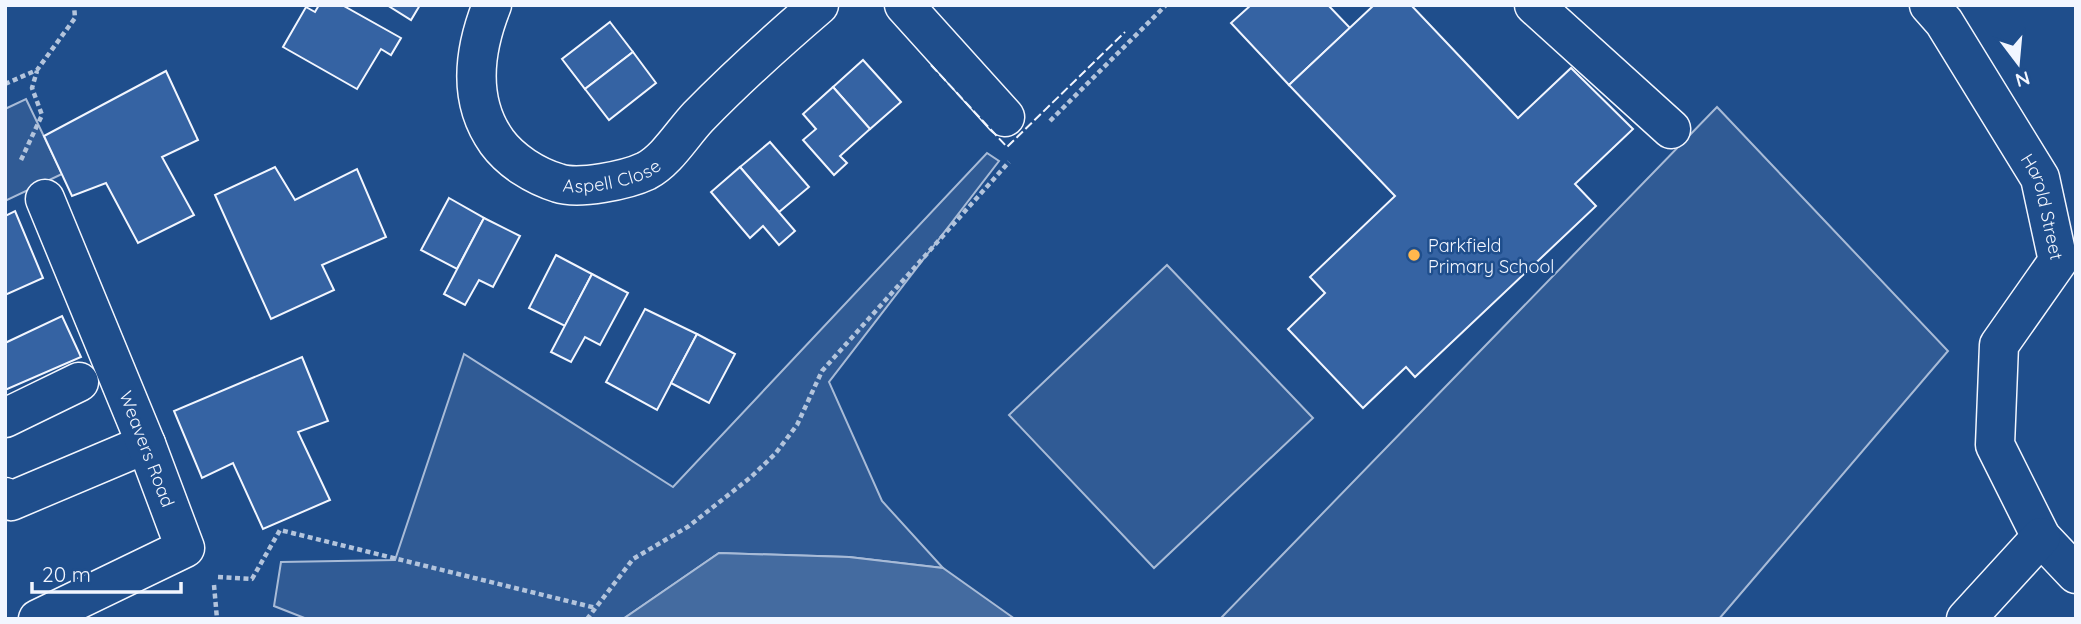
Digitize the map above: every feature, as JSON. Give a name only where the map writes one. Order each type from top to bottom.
[{"type":"street","name":"Aspell Close","points":[[492,5],[482,30],[475,74],[482,117],[506,153],[529,169],[560,184],[624,180],[649,170],[756,60],[819,5]]},
{"type":"street","points":[[904,5],[1005,117]]},
{"type":"street","points":[[1534,5],[1671,129]]},
{"type":"street","name":"Harold Street","points":[[1946,11],[2040,178],[2058,261],[1999,345],[1995,445],[2041,537],[2076,574]]},
{"type":"street","name":"Weavers Road","points":[[38,619],[185,548],[146,444],[45,199]]},
{"type":"street","points":[[5,418],[79,382]]},
{"type":"street","points":[[5,497],[11,501],[146,444]]},
{"type":"street","points":[[1966,619],[2041,537]]},
{"type":"path","points":[[18,166],[42,115],[32,88],[37,70],[75,18],[74,5]]},
{"type":"path","points":[[1042,128],[1166,5]]},
{"type":"path","points":[[5,84],[37,70]]},
{"type":"path","points":[[587,619],[633,559],[689,526],[751,477],[775,454],[797,425],[822,371],[1014,157]]},
{"type":"path","points":[[217,619],[213,577],[252,579],[281,530],[596,608]]},
{"type":"shaded area","points":[[26,99],[62,174],[5,201],[5,109]]},
{"type":"shaded area","points":[[1717,107],[1948,351],[1719,619],[1220,619]]},
{"type":"shaded area","points":[[987,153],[999,161],[829,382],[882,501],[943,568],[849,557],[719,553],[623,619],[307,619],[274,606],[281,562],[395,560],[464,354],[673,487]]},
{"type":"shaded area","points":[[1167,265],[1313,418],[1154,568],[1009,415]]},
{"type":"shaded area","points":[[719,553],[849,557],[943,568],[1015,619],[623,619]]},
{"type":"building","points":[[319,5],[342,5],[401,38],[391,55],[381,49],[357,89],[283,47],[306,7],[315,12]]},
{"type":"building","points":[[387,5],[420,5],[411,20]]},
{"type":"building","points":[[1251,5],[1328,5],[1350,28],[1289,85],[1231,23]]},
{"type":"building","points":[[1374,5],[1411,5],[1518,118],[1571,68],[1633,129],[1575,184],[1596,206],[1415,377],[1406,367],[1363,408],[1288,329],[1325,293],[1310,277],[1395,196],[1289,85]]},
{"type":"building","points":[[610,22],[633,52],[585,89],[562,59]]},
{"type":"building","points":[[633,52],[656,83],[609,120],[585,89]]},
{"type":"building","points":[[863,60],[901,102],[870,129],[833,87]]},
{"type":"building","points":[[166,71],[198,140],[162,157],[194,215],[138,243],[106,183],[72,196],[44,136]]},
{"type":"building","points":[[833,87],[870,129],[840,156],[847,163],[834,175],[803,140],[816,129],[803,114]]},
{"type":"building","points":[[770,142],[809,187],[779,212],[740,167]]},
{"type":"building","points":[[275,167],[295,200],[357,169],[386,237],[322,265],[334,290],[271,319],[215,195]]},
{"type":"building","points":[[740,167],[795,231],[779,245],[763,226],[750,238],[711,192]]},
{"type":"building","points":[[449,198],[484,218],[457,269],[421,250]]},
{"type":"building","points":[[15,211],[43,278],[5,295],[5,216]]},
{"type":"building","points":[[484,218],[520,236],[493,287],[479,280],[465,305],[444,294]]},
{"type":"building","points":[[556,255],[592,274],[565,326],[529,308]]},
{"type":"building","points":[[592,274],[628,293],[600,345],[585,337],[571,362],[551,352]]},
{"type":"building","points":[[645,309],[697,334],[657,410],[606,382]]},
{"type":"building","points":[[62,316],[81,357],[5,390],[5,343]]},
{"type":"building","points":[[697,334],[735,354],[709,403],[671,383]]},
{"type":"building","points":[[302,357],[328,421],[298,432],[330,500],[263,529],[233,463],[202,478],[174,411]]},
{"type":"fence","points":[[931,65],[1007,147],[1125,32]]},
{"type":"place","name":"Parkfield Primary School","points":[[1414,255]]}]
